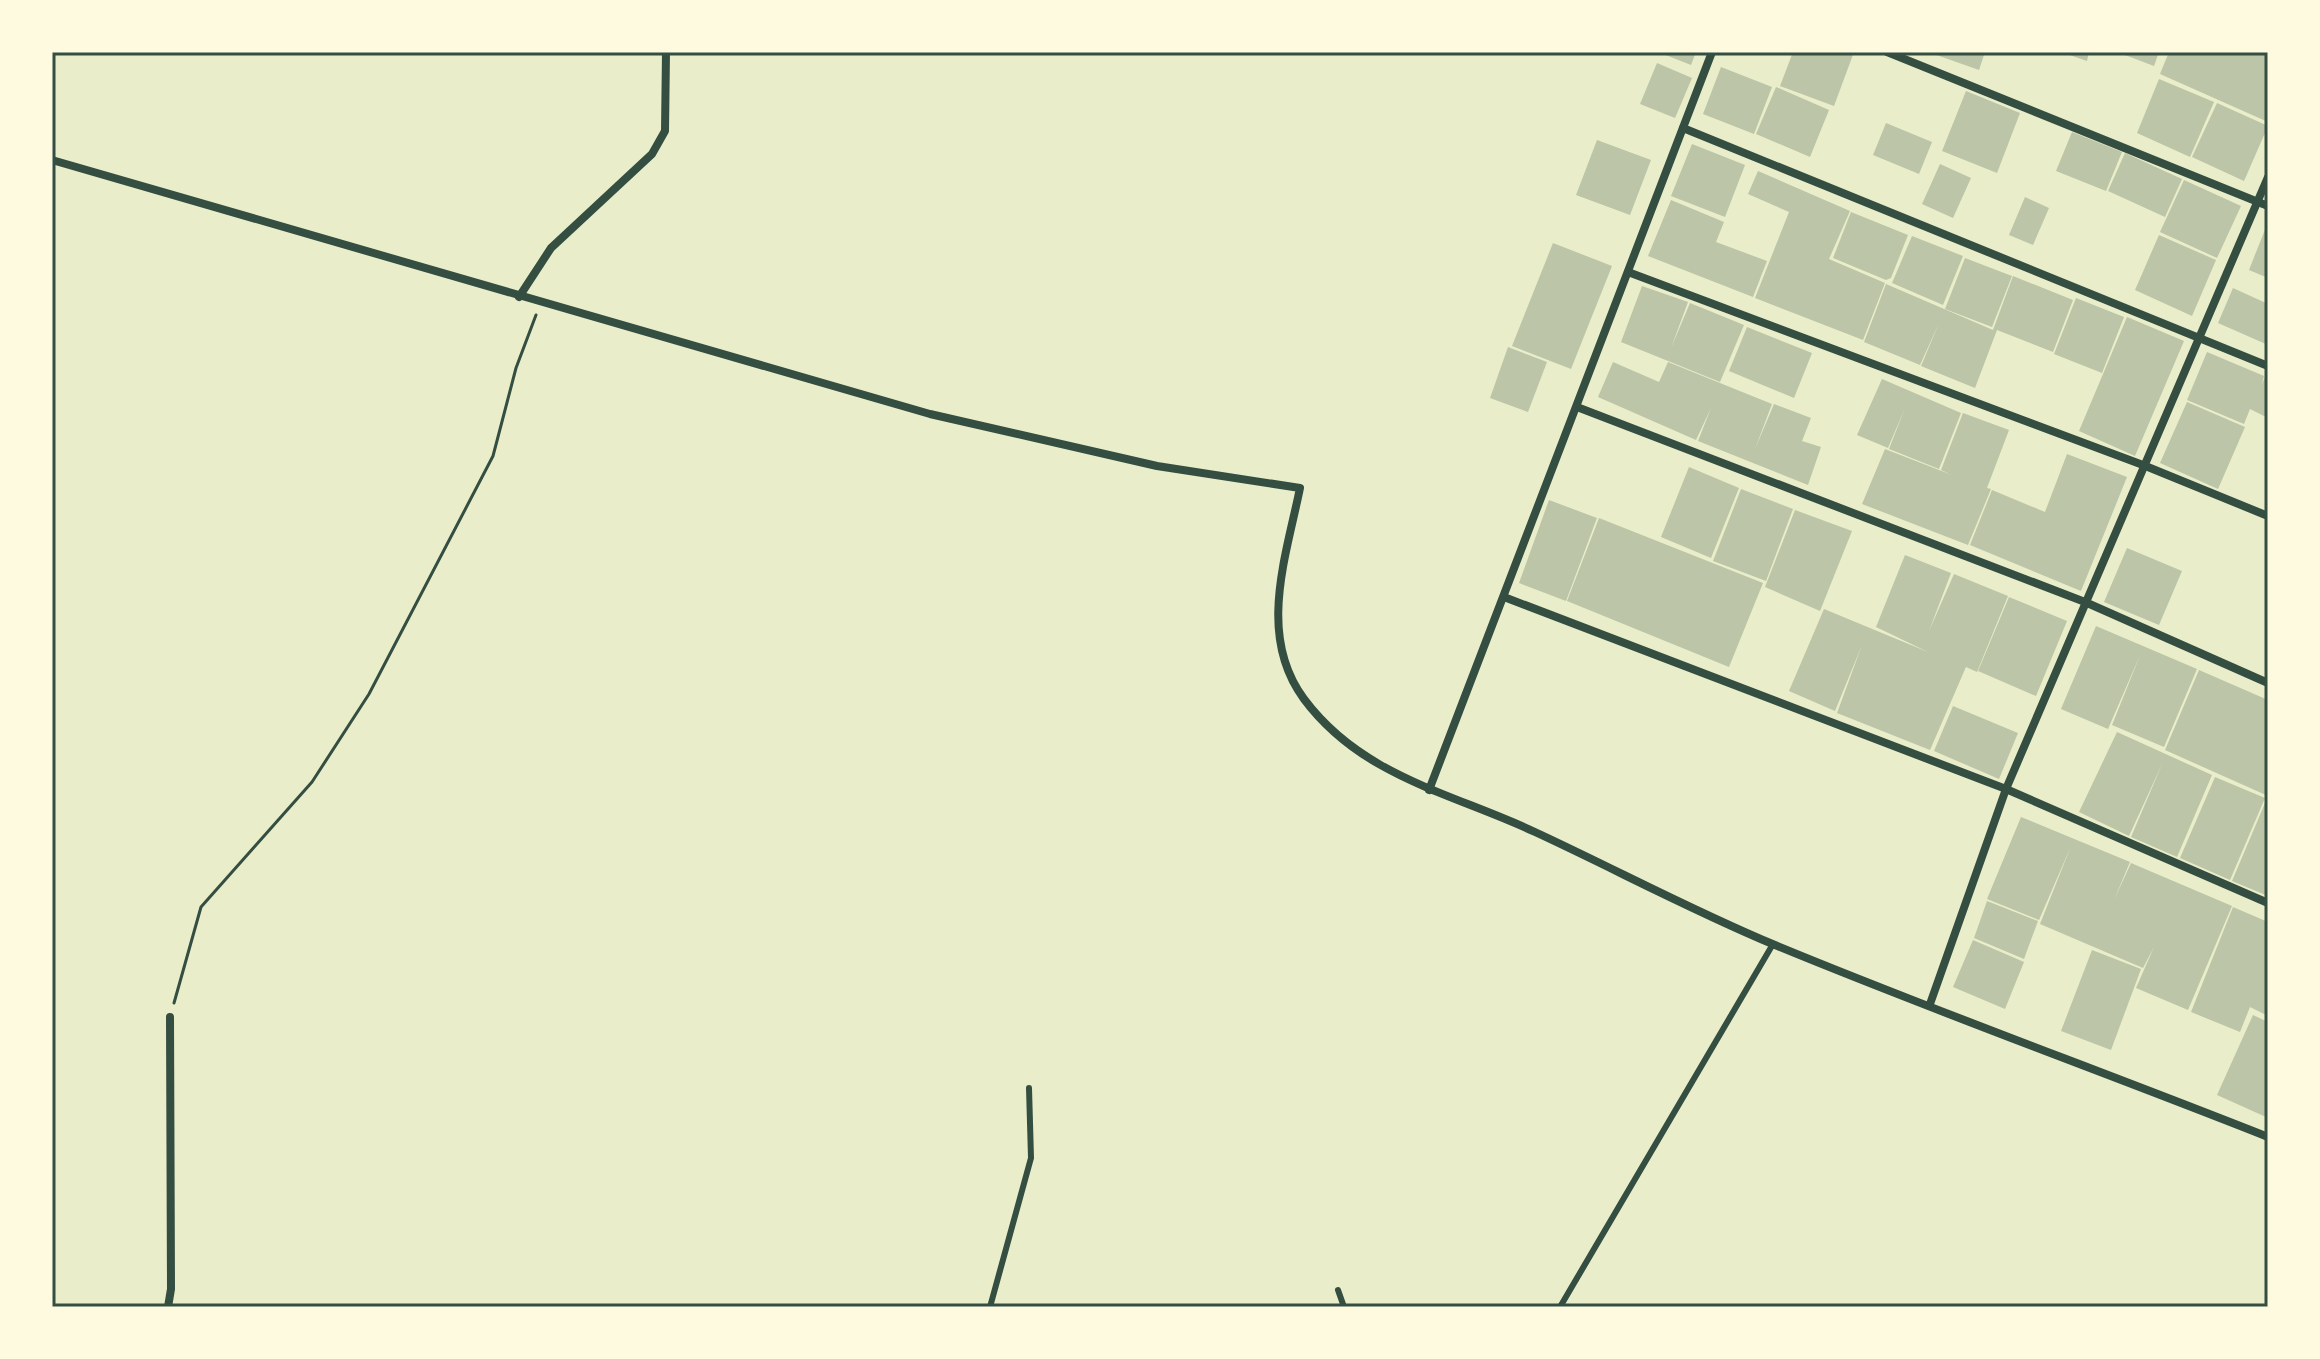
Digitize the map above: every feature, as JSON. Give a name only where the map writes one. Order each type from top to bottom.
[{"type":"street","points":[[519,297],[551,248],[652,154],[665,131],[666,52]]},
{"type":"street","points":[[1429,790],[1712,52]]},
{"type":"street","points":[[1887,52],[2268,206]]},
{"type":"street","points":[[1683,128],[2268,366]]},
{"type":"street","points":[[52,160],[540,304],[930,414],[1157,466],[1300,488],[1277,602],[1279,648],[1302,698],[1354,752],[1429,790],[1526,827],[1773,944],[2268,1137]]},
{"type":"street","points":[[1930,1004],[2006,789],[2268,177]]},
{"type":"street","points":[[1628,272],[2143,465],[2268,516]]},
{"type":"street","points":[[1577,407],[2085,602],[2268,683]]},
{"type":"street","points":[[1504,597],[2006,789],[2268,903]]},
{"type":"street","points":[[168,1307],[171,1289],[170,1017]]},
{"type":"lane","points":[[1560,1307],[1773,944]]},
{"type":"lane","points":[[990,1307],[1031,1158],[1029,1088]]},
{"type":"lane","points":[[1338,1290],[1344,1307]]},
{"type":"path","points":[[170,1017],[201,907],[321,770],[369,694],[493,456],[516,368],[540,304]]},
{"type":"building","points":[[1658,52],[1696,52],[1691,65]]},
{"type":"building","points":[[1793,52],[1854,52],[1834,106],[1780,86]]},
{"type":"building","points":[[1928,52],[1985,52],[1979,70]]},
{"type":"building","points":[[2061,52],[2089,52],[2087,61]]},
{"type":"building","points":[[2117,52],[2159,52],[2154,66]]},
{"type":"building","points":[[2169,52],[2268,52],[2268,122],[2160,74]]},
{"type":"building","points":[[1657,63],[1692,78],[1675,118],[1640,104]]},
{"type":"building","points":[[1721,67],[1772,87],[1754,134],[1703,114]]},
{"type":"building","points":[[2159,79],[2214,102],[2190,157],[2137,133]]},
{"type":"building","points":[[1776,87],[1829,110],[1810,157],[1756,134]]},
{"type":"building","points":[[1966,91],[2020,113],[1997,173],[1942,151]]},
{"type":"building","points":[[2217,103],[2268,126],[2244,181],[2192,157]]},
{"type":"building","points":[[1886,123],[1932,142],[1919,174],[1873,155]]},
{"type":"building","points":[[2072,132],[2122,152],[2106,191],[2056,171]]},
{"type":"building","points":[[1597,140],[1651,160],[1630,215],[1576,195]]},
{"type":"building","points":[[1692,144],[1745,165],[1725,217],[1671,196]]},
{"type":"building","points":[[2125,153],[2182,179],[2165,217],[2108,191]]},
{"type":"building","points":[[1940,164],[1971,178],[1953,218],[1922,204]]},
{"type":"building","points":[[1758,171],[1850,211],[1829,259],[1885,283],[1863,340],[1755,298],[1789,212],[1748,194]]},
{"type":"building","points":[[2184,180],[2241,206],[2217,258],[2160,232]]},
{"type":"building","points":[[2025,197],[2049,208],[2033,245],[2009,235]]},
{"type":"building","points":[[1671,200],[1724,222],[1716,242],[1767,261],[1753,297],[1648,256]]},
{"type":"building","points":[[1851,212],[1908,235],[1891,278],[1886,280],[1833,258]]},
{"type":"building","points":[[2268,222],[2268,278],[2249,270]]},
{"type":"building","points":[[2159,235],[2216,260],[2192,316],[2135,290]]},
{"type":"building","points":[[1912,236],[1963,256],[1943,305],[1892,283]]},
{"type":"building","points":[[1553,243],[1612,266],[1571,369],[1512,346]]},
{"type":"building","points":[[1965,258],[2012,276],[1992,327],[1945,309]]},
{"type":"building","points":[[2013,276],[2073,300],[2053,352],[1997,330],[1975,388],[1921,366],[1939,323],[1920,365],[1864,342],[1886,284],[1993,330]]},
{"type":"building","points":[[1642,286],[1688,302],[1671,348],[1690,303],[1744,325],[1720,382],[1621,342]]},
{"type":"building","points":[[2233,288],[2268,304],[2268,345],[2218,323]]},
{"type":"building","points":[[2076,298],[2124,317],[2102,373],[2054,354]]},
{"type":"building","points":[[2127,317],[2184,341],[2135,456],[2079,431]]},
{"type":"building","points":[[1747,327],[1812,353],[1794,398],[1729,371]]},
{"type":"building","points":[[1508,347],[1547,362],[1528,412],[1490,398]]},
{"type":"building","points":[[2207,352],[2264,376],[2262,384],[2265,377],[2268,378],[2268,418],[2250,409],[2244,424],[2187,400]]},
{"type":"building","points":[[1613,362],[1659,382],[1668,362],[1772,404],[1755,449],[1774,404],[1811,418],[1802,441],[1821,447],[1808,485],[1698,441],[1711,408],[1696,440],[1598,397]]},
{"type":"building","points":[[1882,379],[1961,413],[1939,469],[1889,449],[1905,408],[1888,448],[1857,435]]},
{"type":"building","points":[[2187,402],[2245,427],[2218,489],[2160,463]]},
{"type":"building","points":[[1963,413],[2009,430],[1987,488],[1991,489],[1968,545],[1862,504],[1885,449],[1952,475],[1941,470]]},
{"type":"building","points":[[2067,454],[2127,477],[2081,591],[1970,545],[1992,490],[2045,512]]},
{"type":"building","points":[[1689,467],[1739,488],[1711,558],[1661,537]]},
{"type":"building","points":[[1741,489],[1793,509],[1766,581],[1713,561]]},
{"type":"building","points":[[1549,500],[1597,518],[1566,601],[1519,583]]},
{"type":"building","points":[[1795,510],[1852,531],[1820,611],[1765,587]]},
{"type":"building","points":[[1599,518],[1763,583],[1729,667],[1567,601]]},
{"type":"building","points":[[2127,548],[2182,571],[2159,625],[2104,602]]},
{"type":"building","points":[[1905,555],[1951,573],[1929,631],[1954,574],[2008,596],[1977,672],[1966,667],[1930,750],[1837,713],[1862,645],[1835,711],[1789,691],[1824,609],[1928,652],[1876,627]]},
{"type":"building","points":[[2009,597],[2067,621],[2036,696],[1978,671]]},
{"type":"building","points":[[2096,626],[2197,669],[2164,747],[2112,725],[2141,653],[2108,729],[2061,709]]},
{"type":"building","points":[[2199,670],[2268,700],[2268,796],[2165,750]]},
{"type":"building","points":[[1953,706],[2018,733],[1999,779],[1934,751]]},
{"type":"building","points":[[2117,732],[2212,775],[2177,857],[2131,837],[2163,762],[2129,836],[2079,812]]},
{"type":"building","points":[[2215,777],[2265,798],[2230,880],[2180,858]]},
{"type":"building","points":[[2268,796],[2268,896],[2232,881]]},
{"type":"building","points":[[2021,817],[2130,862],[2114,900],[2131,863],[2232,906],[2188,1010],[2136,988],[2154,947],[2143,968],[2040,924],[2071,846],[2039,920],[1987,899]]},
{"type":"building","points":[[1987,901],[2038,921],[2024,959],[1974,938]]},
{"type":"building","points":[[2233,907],[2268,922],[2268,1016],[2250,1007],[2240,1032],[2191,1012]]},
{"type":"building","points":[[1973,940],[2024,962],[2005,1009],[1953,987]]},
{"type":"building","points":[[2092,950],[2141,969],[2111,1050],[2061,1031]]},
{"type":"building","points":[[2253,1015],[2268,1022],[2266,1117],[2217,1095]]}]
